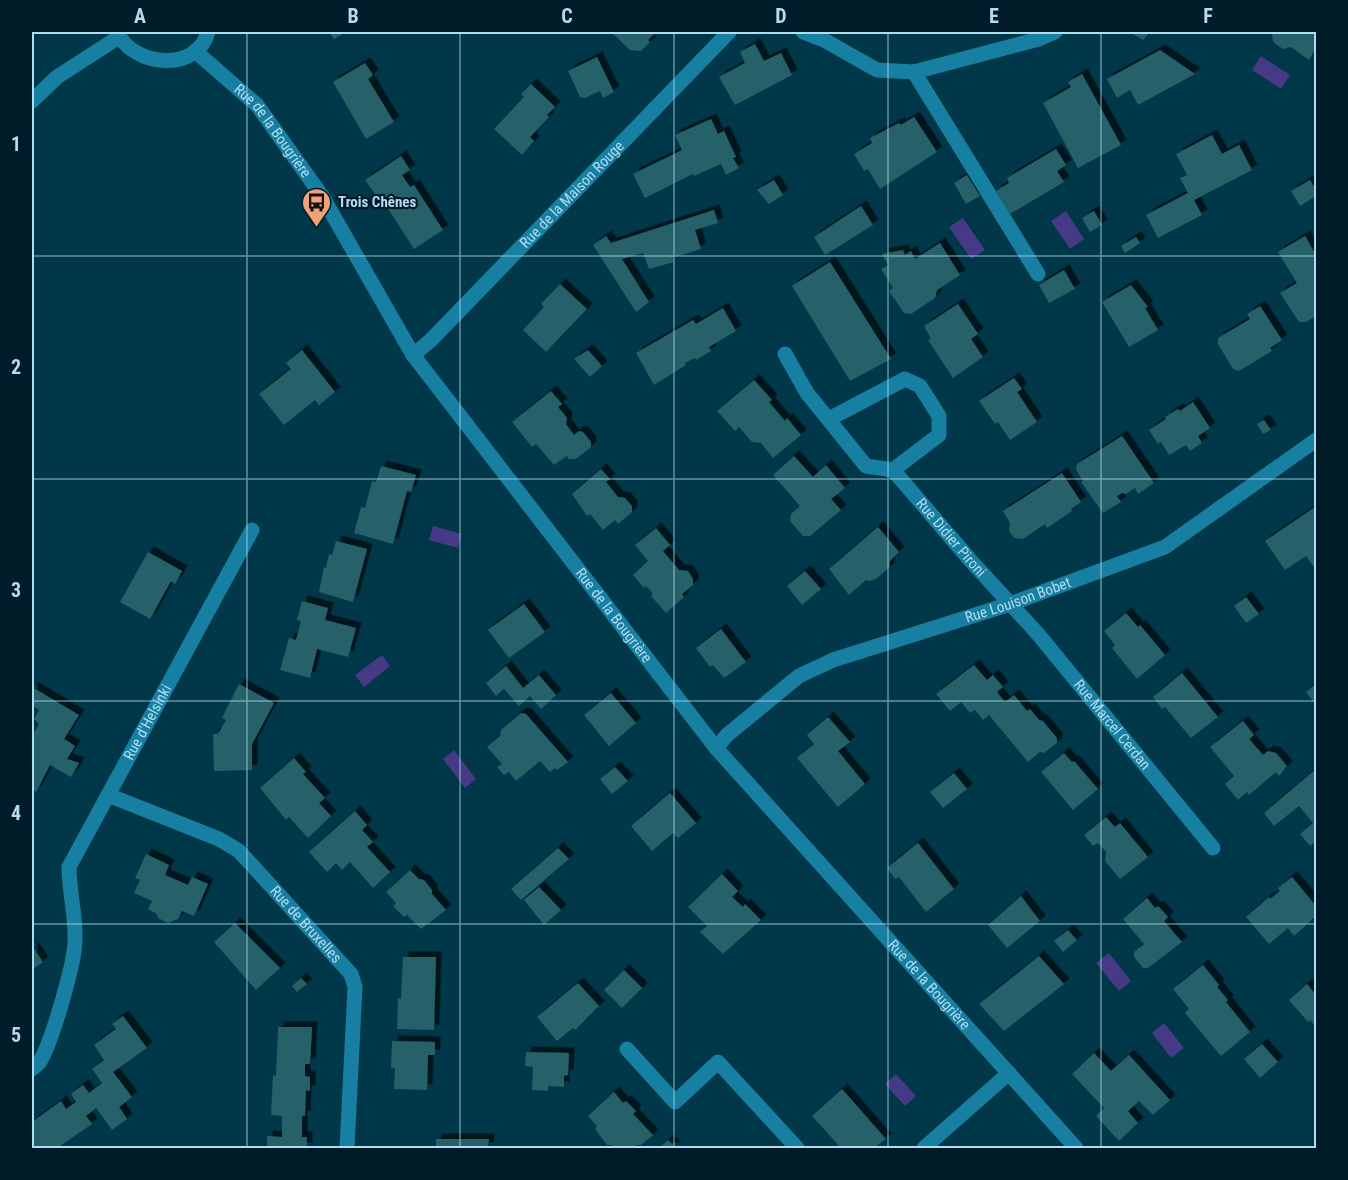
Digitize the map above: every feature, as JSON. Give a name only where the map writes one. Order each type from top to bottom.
[{"type":"street","points":[[32,101],[57,78],[118,34],[130,49],[140,56],[153,60],[177,60],[195,51],[207,37],[208,32]]},
{"type":"street","name":"Rue de la Maison Rouge","points":[[413,355],[440,332],[729,32]]},
{"type":"street","points":[[803,32],[824,40],[877,70],[914,72],[1039,39],[1055,32]]},
{"type":"street","name":"Rue de la Bougrière","points":[[195,51],[256,105],[315,187],[413,355],[716,748],[1076,1149]]},
{"type":"street","points":[[914,72],[1038,274]]},
{"type":"street","points":[[785,354],[807,393],[866,466],[893,470],[939,435],[939,416],[920,386],[905,379],[829,419]]},
{"type":"street","name":"Rue Louison Bobet","points":[[716,748],[727,735],[799,676],[832,660],[1010,604],[1165,548],[1317,440]]},
{"type":"street","name":"Rue Didier Pironi","points":[[893,470],[1010,604]]},
{"type":"street","name":"Rue d'Helsinki","points":[[32,1069],[38,1064],[49,1040],[74,959],[74,920],[69,867],[252,530]]},
{"type":"street","name":"Rue Marcel Cerdan","points":[[1010,604],[1038,634],[1213,848]]},
{"type":"street","name":"Rue de Bruxelles","points":[[108,795],[219,839],[239,851],[351,974],[355,987],[347,1149]]},
{"type":"street","points":[[627,1049],[675,1102],[718,1062],[797,1149]]},
{"type":"street","points":[[924,1149],[1009,1073]]},
{"type":"shaded area","points":[[1261,56],[1290,75],[1281,89],[1252,70]]},
{"type":"shaded area","points":[[1066,211],[1084,239],[1070,249],[1051,221]]},
{"type":"shaded area","points":[[963,218],[985,250],[971,259],[949,227]]},
{"type":"shaded area","points":[[433,526],[462,534],[458,548],[429,540]]},
{"type":"shaded area","points":[[382,655],[390,666],[364,687],[355,675]]},
{"type":"shaded area","points":[[454,750],[476,779],[465,788],[443,759]]},
{"type":"shaded area","points":[[1109,953],[1131,981],[1119,991],[1096,963]]},
{"type":"shaded area","points":[[1164,1023],[1184,1048],[1171,1058],[1152,1033]]},
{"type":"shaded area","points":[[896,1074],[916,1096],[905,1106],[885,1084]]},
{"type":"building","points":[[329,32],[346,32],[334,39]]},
{"type":"building","points":[[611,32],[656,32],[641,51],[630,50]]},
{"type":"building","points":[[1150,32],[1143,40],[1133,34]]},
{"type":"building","points":[[1268,32],[1316,32],[1316,48],[1309,60],[1291,47],[1283,49],[1273,42],[1272,34]]},
{"type":"building","points":[[755,44],[764,61],[781,53],[792,75],[735,105],[719,77],[745,63],[740,52]]},
{"type":"building","points":[[1160,50],[1195,74],[1138,105],[1130,90],[1117,98],[1107,79]]},
{"type":"building","points":[[597,57],[614,92],[603,98],[600,91],[585,98],[580,97],[568,71]]},
{"type":"building","points":[[365,63],[373,75],[368,79],[394,122],[366,139],[333,82]]},
{"type":"building","points":[[1082,74],[1121,145],[1078,168],[1043,103],[1071,87],[1068,82]]},
{"type":"building","points":[[531,84],[555,107],[530,137],[534,141],[522,155],[494,129],[524,97],[521,94]]},
{"type":"building","points":[[914,117],[937,152],[880,189],[868,169],[864,171],[854,154],[872,143],[870,138]]},
{"type":"building","points":[[711,119],[718,134],[724,131],[736,157],[733,158],[739,168],[726,175],[721,164],[694,176],[693,174],[645,198],[633,174],[682,150],[675,135]]},
{"type":"building","points":[[1212,135],[1222,154],[1239,145],[1252,170],[1194,200],[1202,215],[1158,238],[1146,215],[1188,193],[1180,178],[1187,175],[1176,154]]},
{"type":"building","points":[[1056,149],[1066,165],[1057,171],[1064,182],[1010,214],[996,191],[1009,183],[1007,178]]},
{"type":"building","points":[[401,156],[410,170],[402,175],[410,187],[414,185],[443,230],[414,249],[385,204],[383,205],[365,180]]},
{"type":"building","points":[[967,175],[980,196],[966,204],[954,183]]},
{"type":"building","points":[[774,180],[783,195],[769,204],[757,190]]},
{"type":"building","points":[[1310,180],[1316,190],[1316,196],[1300,206],[1291,191]]},
{"type":"building","points":[[861,206],[873,225],[825,255],[814,237]]},
{"type":"building","points":[[714,210],[718,223],[695,230],[701,249],[672,258],[674,262],[649,269],[643,253],[622,259],[649,302],[636,312],[593,245],[606,236],[611,243]]},
{"type":"building","points":[[1094,211],[1102,225],[1090,232],[1082,218]]},
{"type":"building","points":[[1305,236],[1316,255],[1316,307],[1314,308],[1316,311],[1313,318],[1306,322],[1299,322],[1280,293],[1297,283],[1278,252]]},
{"type":"building","points":[[1136,237],[1140,243],[1125,253],[1121,246]]},
{"type":"building","points":[[940,243],[960,275],[937,290],[935,298],[911,314],[904,313],[889,291],[893,288],[881,269],[888,265],[882,254],[903,250],[905,255],[911,251],[915,259]]},
{"type":"building","points":[[830,262],[891,359],[850,381],[792,286]]},
{"type":"building","points":[[1064,270],[1075,289],[1049,303],[1039,285]]},
{"type":"building","points":[[560,284],[587,309],[546,352],[523,330],[544,307],[541,304]]},
{"type":"building","points":[[1131,285],[1148,307],[1145,308],[1158,330],[1129,347],[1102,302]]},
{"type":"building","points":[[958,304],[978,334],[971,339],[983,357],[953,378],[928,340],[931,339],[924,326]]},
{"type":"building","points":[[1260,306],[1282,340],[1270,348],[1272,351],[1239,371],[1233,369],[1218,344],[1218,338],[1250,319],[1247,314]]},
{"type":"building","points":[[723,308],[736,331],[709,347],[711,351],[696,360],[695,358],[685,363],[686,365],[654,385],[636,353],[693,320],[696,324]]},
{"type":"building","points":[[302,350],[335,392],[319,405],[315,400],[284,425],[259,394],[291,369],[286,363]]},
{"type":"building","points":[[588,350],[602,366],[590,377],[574,359]]},
{"type":"building","points":[[1014,378],[1022,389],[1017,392],[1037,422],[1010,440],[998,422],[995,424],[979,401]]},
{"type":"building","points":[[754,380],[772,400],[769,402],[785,421],[787,418],[801,435],[773,458],[761,443],[752,442],[739,427],[735,431],[717,411]]},
{"type":"building","points":[[551,391],[562,404],[558,407],[567,418],[566,424],[574,435],[579,431],[583,432],[591,442],[591,447],[576,459],[569,459],[567,456],[554,465],[536,444],[532,447],[512,422]]},
{"type":"building","points":[[1193,402],[1210,428],[1198,436],[1202,443],[1190,451],[1186,445],[1169,455],[1161,442],[1158,444],[1149,430],[1166,419],[1165,417]]},
{"type":"building","points":[[1264,420],[1271,430],[1263,434],[1257,424]]},
{"type":"building","points":[[1122,436],[1154,483],[1138,494],[1135,488],[1126,494],[1122,493],[1117,496],[1121,502],[1103,513],[1081,482],[1083,481],[1076,470],[1077,464]]},
{"type":"building","points":[[794,456],[813,477],[826,465],[845,488],[831,499],[841,510],[810,536],[803,536],[790,521],[791,514],[800,506],[773,475]]},
{"type":"building","points":[[381,466],[416,475],[411,492],[407,491],[393,544],[354,533],[361,507],[365,508],[372,481],[376,482]]},
{"type":"building","points":[[601,469],[610,479],[606,482],[618,497],[625,498],[632,506],[632,512],[618,524],[615,520],[603,530],[590,514],[587,516],[572,494]]},
{"type":"building","points":[[1062,473],[1081,502],[1047,528],[1045,524],[1023,539],[1014,538],[1009,531],[1010,523],[1003,511]]},
{"type":"building","points":[[1315,507],[1316,563],[1313,566],[1306,556],[1285,570],[1265,541]]},
{"type":"building","points":[[878,527],[899,552],[890,561],[889,568],[876,579],[866,580],[849,595],[829,569]]},
{"type":"building","points":[[656,528],[670,545],[663,551],[679,570],[688,571],[693,579],[693,585],[682,594],[684,597],[666,613],[651,596],[653,594],[646,586],[644,588],[633,575],[648,561],[635,545]]},
{"type":"building","points":[[336,541],[367,549],[353,602],[319,592],[324,567],[326,568],[329,554],[332,555]]},
{"type":"building","points":[[148,552],[182,571],[175,584],[171,581],[150,619],[120,602]]},
{"type":"building","points":[[805,571],[821,589],[802,605],[787,586]]},
{"type":"building","points":[[1246,597],[1259,614],[1246,623],[1234,606]]},
{"type":"building","points":[[302,601],[328,608],[325,620],[356,628],[348,657],[317,649],[310,678],[280,670],[289,638],[296,640],[301,621],[297,620]]},
{"type":"building","points":[[524,604],[545,632],[509,658],[488,630]]},
{"type":"building","points":[[1126,613],[1138,627],[1140,625],[1165,655],[1137,679],[1112,648],[1115,645],[1104,631]]},
{"type":"building","points":[[721,629],[746,662],[724,678],[713,665],[710,667],[696,648]]},
{"type":"building","points":[[974,665],[987,680],[993,675],[1003,687],[997,692],[1005,702],[1014,695],[1027,711],[1030,709],[1040,721],[1042,720],[1057,738],[1057,743],[1028,762],[989,715],[983,720],[975,710],[970,713],[961,702],[950,711],[936,694]]},
{"type":"building","points":[[506,666],[523,688],[539,675],[556,695],[541,709],[530,696],[519,706],[504,689],[496,696],[486,683]]},
{"type":"building","points":[[1182,673],[1218,717],[1191,738],[1165,707],[1162,709],[1153,697]]},
{"type":"building","points":[[239,684],[274,703],[252,744],[252,770],[214,771],[213,734],[218,734],[226,720],[222,718]]},
{"type":"building","points":[[1316,684],[1316,705],[1306,692]]},
{"type":"building","points":[[32,687],[79,715],[64,739],[75,746],[67,759],[79,763],[71,777],[50,765],[36,792],[32,789],[32,736],[39,724],[34,719],[39,710],[32,705]]},
{"type":"building","points":[[611,693],[636,723],[609,746],[584,715]]},
{"type":"building","points":[[521,713],[526,714],[568,762],[550,772],[540,761],[516,781],[509,772],[504,775],[497,767],[502,764],[487,747],[500,736],[501,730]]},
{"type":"building","points":[[828,717],[850,742],[838,751],[865,784],[838,807],[797,758],[814,744],[807,735]]},
{"type":"building","points":[[1243,721],[1254,735],[1249,739],[1263,755],[1268,751],[1276,753],[1287,766],[1279,776],[1276,772],[1249,795],[1247,792],[1238,800],[1225,784],[1234,776],[1210,747]]},
{"type":"building","points":[[1064,753],[1098,789],[1073,810],[1041,772]]},
{"type":"building","points":[[294,758],[306,772],[303,774],[325,798],[319,803],[331,816],[308,838],[289,817],[286,820],[260,788]]},
{"type":"building","points":[[615,767],[628,781],[612,794],[600,779]]},
{"type":"building","points":[[1316,769],[1316,841],[1310,846],[1300,834],[1313,823],[1299,806],[1274,826],[1264,813]]},
{"type":"building","points":[[954,773],[967,789],[943,808],[930,792]]},
{"type":"building","points":[[670,793],[696,823],[678,838],[673,833],[652,851],[631,826]]},
{"type":"building","points":[[355,811],[367,825],[362,830],[373,842],[367,847],[390,872],[373,888],[350,862],[342,870],[336,863],[327,872],[309,852]]},
{"type":"building","points":[[1106,817],[1115,827],[1120,823],[1148,857],[1120,879],[1105,861],[1106,852],[1098,843],[1093,846],[1084,835]]},
{"type":"building","points":[[918,843],[954,889],[926,912],[899,877],[895,879],[887,868]]},
{"type":"building","points":[[558,848],[569,859],[521,900],[511,889]]},
{"type":"building","points":[[146,854],[169,865],[165,875],[188,885],[192,877],[208,884],[194,916],[182,911],[178,919],[168,923],[148,909],[152,901],[134,893],[140,880],[135,878]]},
{"type":"building","points":[[410,870],[419,879],[424,880],[432,890],[432,894],[446,910],[421,929],[407,915],[404,917],[393,906],[396,903],[386,892]]},
{"type":"building","points":[[722,874],[738,891],[732,897],[743,907],[745,904],[761,920],[723,954],[700,932],[707,926],[688,907]]},
{"type":"building","points":[[1292,877],[1316,906],[1316,916],[1294,936],[1288,928],[1269,944],[1246,917],[1269,897],[1270,899],[1280,891],[1278,888]]},
{"type":"building","points":[[539,887],[561,910],[544,925],[524,900]]},
{"type":"building","points":[[1021,896],[1040,921],[1007,948],[988,925]]},
{"type":"building","points":[[1147,898],[1155,908],[1158,906],[1168,917],[1164,921],[1182,942],[1148,968],[1143,968],[1134,957],[1134,952],[1144,944],[1123,919]]},
{"type":"building","points":[[235,923],[280,968],[256,990],[214,942]]},
{"type":"building","points":[[1068,930],[1077,940],[1063,952],[1054,941]]},
{"type":"building","points":[[32,946],[43,962],[32,970]]},
{"type":"building","points":[[1039,956],[1064,984],[1004,1031],[979,1004]]},
{"type":"building","points":[[403,957],[436,957],[434,1030],[397,1029]]},
{"type":"building","points":[[1203,965],[1219,985],[1217,987],[1228,1000],[1226,1002],[1250,1032],[1221,1056],[1185,1013],[1189,1009],[1173,989]]},
{"type":"building","points":[[624,970],[642,988],[622,1008],[604,990]]},
{"type":"building","points":[[301,978],[307,984],[297,992],[292,986]]},
{"type":"building","points":[[578,983],[599,1006],[575,1030],[573,1028],[557,1041],[537,1017]]},
{"type":"building","points":[[1307,984],[1316,995],[1316,1027],[1310,1020],[1308,1022],[1289,1000]]},
{"type":"building","points":[[123,1016],[147,1048],[113,1072],[132,1097],[119,1107],[127,1119],[112,1130],[96,1108],[86,1116],[92,1124],[57,1148],[32,1148],[32,1122],[61,1101],[66,1109],[76,1102],[71,1094],[83,1085],[89,1093],[102,1083],[92,1069],[104,1060],[94,1045],[116,1029],[112,1024]]},
{"type":"building","points":[[278,1027],[312,1027],[310,1064],[305,1064],[305,1076],[310,1077],[310,1091],[306,1090],[305,1116],[302,1116],[302,1137],[307,1137],[307,1148],[267,1148],[267,1136],[282,1137],[282,1116],[271,1115],[273,1075],[276,1076]]},
{"type":"building","points":[[392,1041],[435,1042],[435,1055],[428,1055],[427,1090],[394,1089],[395,1068],[391,1068]]},
{"type":"building","points":[[1262,1044],[1278,1062],[1260,1078],[1244,1059]]},
{"type":"building","points":[[526,1052],[569,1053],[568,1075],[564,1076],[564,1087],[548,1086],[548,1091],[532,1090],[533,1067],[525,1066]]},
{"type":"building","points":[[1094,1053],[1111,1071],[1129,1055],[1170,1100],[1153,1115],[1139,1101],[1128,1111],[1138,1123],[1119,1141],[1096,1116],[1104,1108],[1072,1074]]},
{"type":"building","points":[[842,1089],[886,1139],[874,1148],[841,1148],[812,1116]]},
{"type":"building","points":[[614,1092],[623,1103],[626,1101],[636,1111],[633,1114],[653,1135],[641,1145],[633,1148],[614,1148],[607,1145],[595,1129],[597,1126],[588,1116]]},
{"type":"building","points":[[436,1139],[489,1139],[488,1148],[436,1148]]},
{"type":"building","points":[[668,1140],[676,1148],[659,1148]]},
{"type":"place","name":"Trois Chênes","points":[[317,228]]}]
